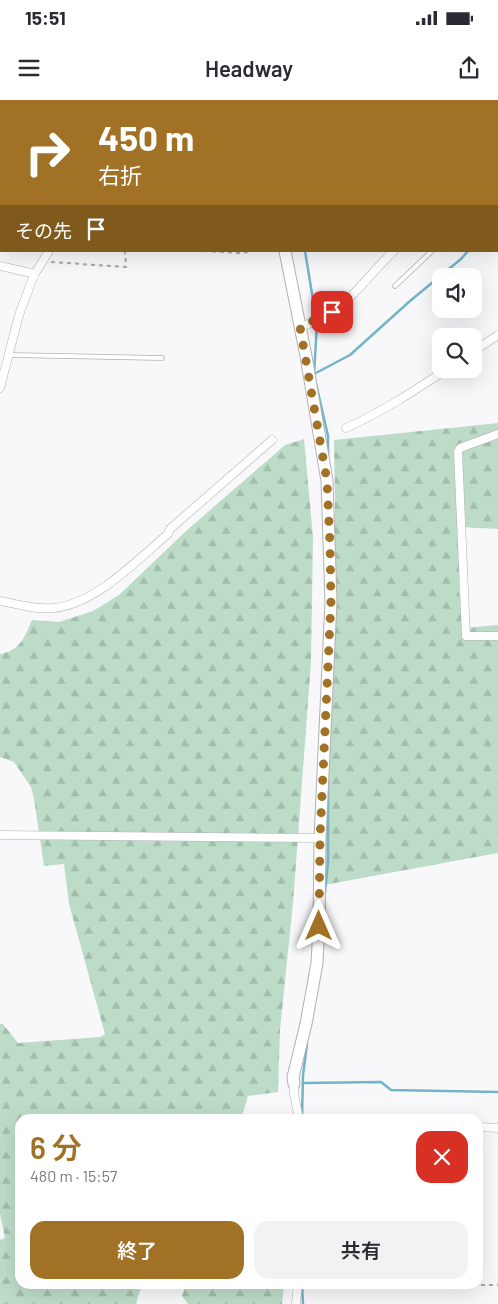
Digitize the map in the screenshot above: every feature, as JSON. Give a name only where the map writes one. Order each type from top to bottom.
[{"type":"street","points":[[0,388],[19,315],[35,274],[48,252]]},
{"type":"street","points":[[285,252],[327,481],[331,601],[320,838],[317,963],[306,1024],[293,1077],[298,1114]]},
{"type":"street","points":[[300,327],[332,312],[347,300],[379,264],[393,252]]},
{"type":"street","points":[[0,266],[35,274]]},
{"type":"street","points":[[482,346],[498,335]]},
{"type":"street","points":[[346,428],[399,401],[434,378]]},
{"type":"street","points":[[498,434],[460,448],[458,452],[466,636],[498,636]]},
{"type":"street","points":[[0,601],[41,608],[54,608],[74,604],[94,593],[168,534],[170,529],[272,440]]},
{"type":"street","points":[[0,835],[320,838]]},
{"type":"street","points":[[483,1127],[498,1128]]},
{"type":"street","points":[[296,1304],[298,1289]]},
{"type":"lane","points":[[395,286],[431,252]]},
{"type":"lane","points":[[10,355],[162,358]]},
{"type":"path","points":[[42,262],[126,267],[125,252]]},
{"type":"path","points":[[223,252],[247,252]]},
{"type":"path","points":[[483,1284],[498,1284]]},
{"type":"green space","points":[[498,423],[498,529],[461,527],[459,589],[463,628],[498,625],[498,853],[324,885],[335,504],[334,440]]},
{"type":"green space","points":[[304,439],[313,537],[311,662],[293,903],[280,1030],[278,1092],[248,1096],[243,1114],[15,1114],[15,1289],[140,1289],[136,1304],[0,1304],[0,1240],[5,1238],[0,1214],[0,1024],[3,1024],[18,1043],[100,1037],[105,1034],[69,904],[64,864],[44,866],[31,787],[14,762],[0,757],[0,654],[13,650],[21,642],[32,620],[59,622],[93,611],[119,595],[186,531],[285,445]]},
{"type":"green space","points":[[184,1289],[284,1289],[282,1304],[188,1304],[182,1296]]},
{"type":"waterway","points":[[305,252],[317,324],[314,374]]},
{"type":"waterway","points":[[314,374],[350,355],[467,252]]},
{"type":"waterway","points":[[315,379],[328,436],[328,457]]},
{"type":"waterway","points":[[325,892],[328,862],[328,780]]},
{"type":"waterway","points":[[302,1114],[303,1075],[307,1044]]},
{"type":"waterway","points":[[303,1083],[381,1082],[391,1090],[498,1092]]},
{"type":"waterway","points":[[302,1289],[303,1304]]},
{"type":"route","points":[[319,926],[320,838],[331,601],[330,544],[327,481],[300,327],[332,312]]}]
